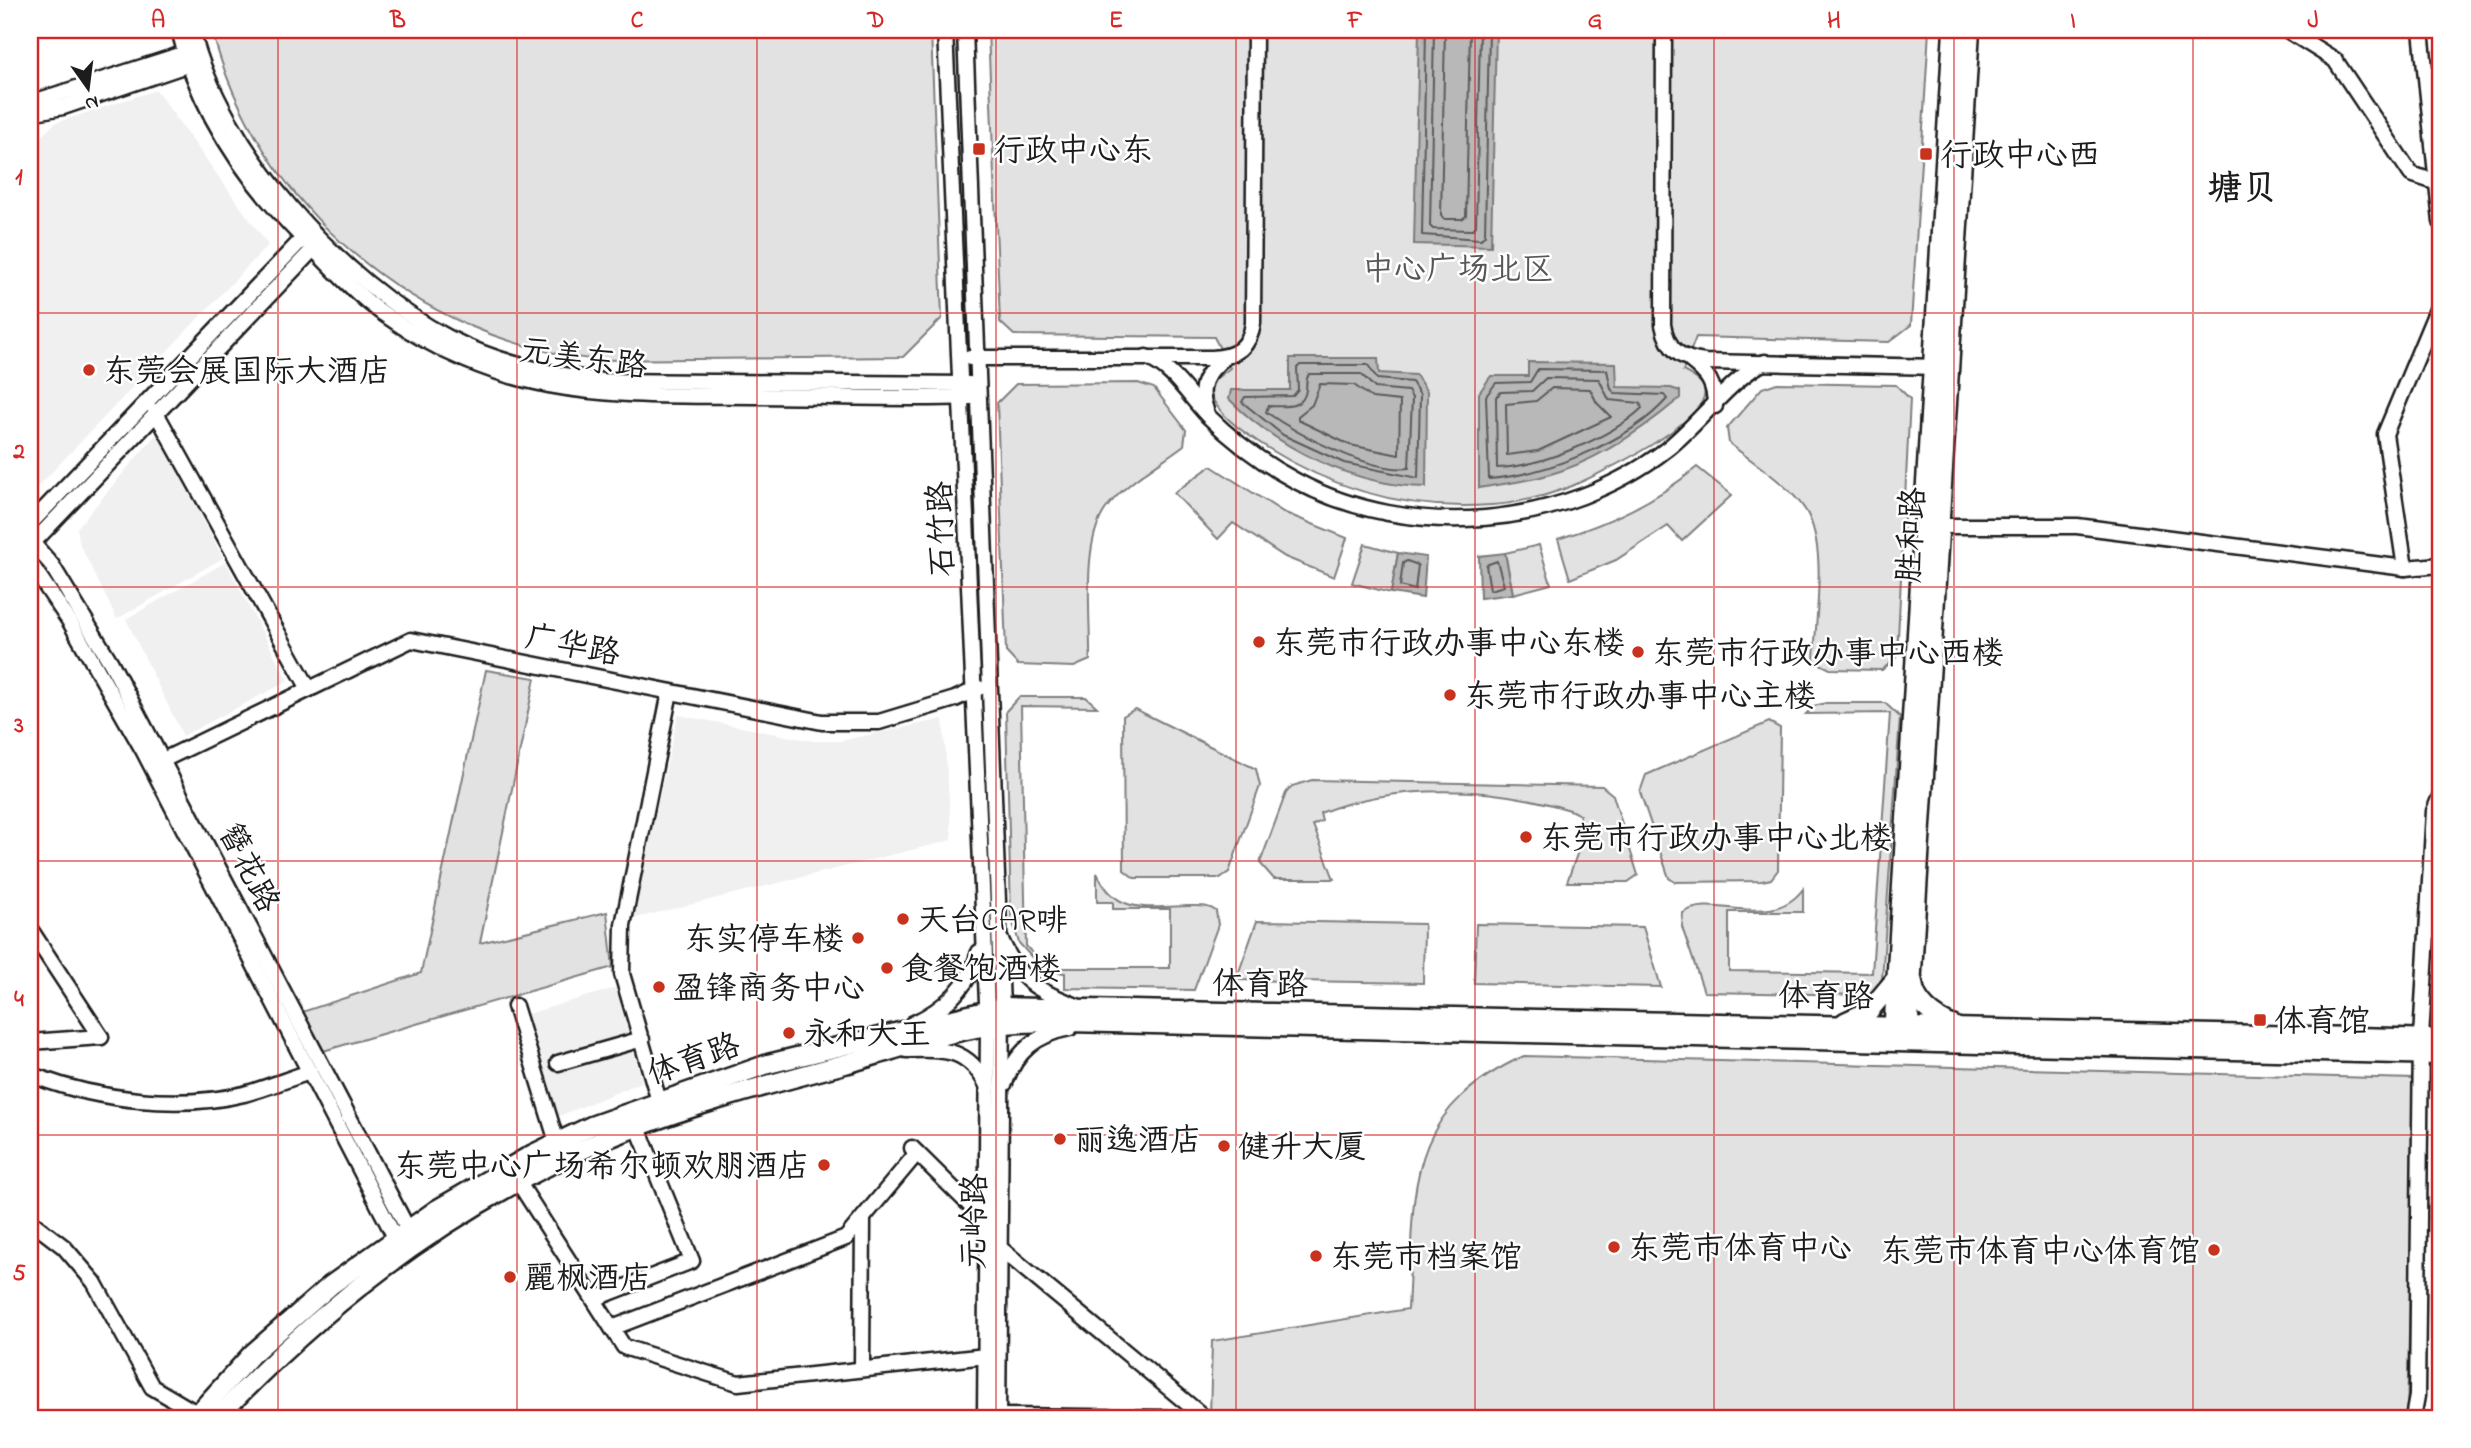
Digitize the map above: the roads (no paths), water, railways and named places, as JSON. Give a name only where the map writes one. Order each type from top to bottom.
[{"type":"main road","name":"胜和路","points":[[1901,1035],[1941,367],[1953,30]]},
{"type":"main road","name":"胜和路","points":[[1904,978],[1940,526],[1941,367],[1970,30]]},
{"type":"main road","points":[[1828,1025],[1857,1018],[1869,1011],[1904,978],[1931,1012],[1948,1023],[1968,1028]]},
{"type":"main road","name":"体育路","points":[[217,1418],[301,1333],[406,1241],[483,1181],[557,1142],[591,1126],[659,1101],[768,1065],[896,1041],[994,1017],[1068,1022],[1084,1017],[1828,1025],[1901,1035],[1968,1028],[2421,1047],[2441,1055]]},
{"type":"main road","name":"体育路","points":[[1084,1017],[2421,1047],[2441,1039]]},
{"type":"main road","name":"体育路","points":[[196,1416],[289,1319],[406,1241],[598,1143],[896,1041]]},
{"type":"street","name":"元美东路","points":[[179,30],[193,57],[215,124],[259,190],[313,239],[380,311],[473,364],[539,385],[601,394],[979,390]]},
{"type":"street","name":"元美东路","points":[[192,30],[193,57]]},
{"type":"street","name":"石竹路","points":[[945,30],[973,690],[991,936]]},
{"type":"street","name":"石竹路","points":[[965,30],[990,684],[994,1017]]},
{"type":"street","points":[[1207,415],[1202,400],[1202,385],[1212,368],[1225,357],[1244,348],[1252,333],[1255,30]]},
{"type":"street","points":[[1664,30],[1663,325],[1671,348],[1709,377],[1714,386],[1715,406]]},
{"type":"street","points":[[2287,30],[2334,60],[2411,174],[2439,184]]},
{"type":"street","points":[[2421,30],[2441,222]]},
{"type":"street","points":[[30,103],[193,57]]},
{"type":"street","points":[[30,114],[63,107],[193,57]]},
{"type":"street","points":[[31,543],[313,239]]},
{"type":"street","points":[[30,524],[313,239]]},
{"type":"street","points":[[2405,568],[2385,434],[2441,300]]},
{"type":"street","points":[[1146,357],[1166,369],[1207,415],[1256,456],[1328,496],[1399,515],[1476,518],[1536,510],[1616,480],[1664,452],[1715,406],[1744,373],[1765,362]]},
{"type":"street","points":[[960,358],[1225,357]]},
{"type":"street","points":[[1690,360],[1941,367]]},
{"type":"street","points":[[155,411],[309,689]]},
{"type":"street","points":[[1940,526],[2077,526],[2405,568],[2441,565]]},
{"type":"street","name":"簪花路","points":[[31,543],[51,564],[84,617],[163,760],[406,1241]]},
{"type":"street","name":"簪花路","points":[[30,563],[70,622],[143,750],[310,1072],[406,1241]]},
{"type":"street","name":"广华路","points":[[163,760],[411,640],[822,722],[857,723],[898,716],[955,699],[990,684]]},
{"type":"street","points":[[659,1101],[622,974],[623,925],[670,692]]},
{"type":"street","points":[[2413,1418],[2417,1396],[2421,1047],[2434,811],[2441,794]]},
{"type":"street","points":[[30,929],[101,1037],[30,1042]]},
{"type":"street","points":[[896,1041],[949,1002],[975,968],[991,936],[1016,971],[1030,985],[1084,1017]]},
{"type":"street","points":[[515,1006],[557,1142]]},
{"type":"street","name":"元岭路","points":[[994,1017],[1001,1249],[994,1418]]},
{"type":"street","points":[[896,1041],[958,1053],[972,1063],[996,1091],[1032,1041],[1084,1017]]},
{"type":"street","points":[[558,1063],[642,1039]]},
{"type":"street","points":[[37,1077],[69,1089],[135,1099],[191,1101],[243,1094],[310,1072]]},
{"type":"street","name":"元岭路","points":[[994,1418],[986,1356],[988,1223],[996,1091]]},
{"type":"street","points":[[594,1299],[692,1261],[638,1128]]},
{"type":"street","points":[[612,1328],[846,1238],[914,1150],[988,1223]]},
{"type":"street","points":[[519,1183],[624,1347],[738,1382],[986,1356]]},
{"type":"street","points":[[862,1369],[863,1218]]},
{"type":"street","points":[[30,1221],[64,1247],[94,1283],[152,1387],[196,1416]]},
{"type":"street","points":[[1001,1249],[1205,1418]]},
{"type":"street","points":[[994,1418],[1168,1418]]},
{"type":"water","points":[[1419,30],[1496,30],[1491,246],[1414,244]]},
{"type":"water","points":[[1290,358],[1378,358],[1379,373],[1416,375],[1427,392],[1426,487],[1372,480],[1319,461],[1270,434],[1229,399],[1231,390],[1290,390]]},
{"type":"water","points":[[1528,362],[1616,363],[1617,387],[1671,388],[1680,391],[1680,398],[1633,434],[1581,463],[1536,478],[1479,488],[1479,393],[1491,376],[1528,376]]},
{"type":"water","points":[[1398,553],[1426,557],[1423,598],[1391,593]]},
{"type":"water","points":[[1505,553],[1513,594],[1480,598],[1479,556]]},
{"type":"place","name":"行政中心东","points":[[979,149]]},
{"type":"place","name":"行政中心西","points":[[1926,154]]},
{"type":"place","name":"东莞会展国际大酒店","points":[[89,370]]},
{"type":"place","name":"东莞市行政办事中心东楼","points":[[1259,642]]},
{"type":"place","name":"东莞市行政办事中心西楼","points":[[1638,652]]},
{"type":"place","name":"东莞市行政办事中心主楼","points":[[1450,695]]},
{"type":"place","name":"东莞市行政办事中心北楼","points":[[1526,837]]},
{"type":"place","name":"天台CAR啡","points":[[903,919]]},
{"type":"place","name":"东实停车楼","points":[[858,938]]},
{"type":"place","name":"食餐饱酒楼","points":[[887,968]]},
{"type":"place","name":"盈锋商务中心","points":[[659,987]]},
{"type":"place","name":"体育馆","points":[[2260,1020]]},
{"type":"place","name":"永和大王","points":[[789,1033]]},
{"type":"place","name":"丽逸酒店","points":[[1060,1139]]},
{"type":"place","name":"健升大厦","points":[[1224,1146]]},
{"type":"place","name":"东莞中心广场希尔顿欢朋酒店","points":[[824,1165]]},
{"type":"place","name":"东莞市体育中心","points":[[1614,1247]]},
{"type":"place","name":"东莞市体育中心体育馆","points":[[2214,1250]]},
{"type":"place","name":"东莞市档案馆","points":[[1316,1256]]},
{"type":"place","name":"麗枫酒店","points":[[510,1277]]},
{"type":"district","name":"塘贝","points":[[2242,187]]},
{"type":"park label","name":"中心广场北区","points":[[1458,268]]}]
